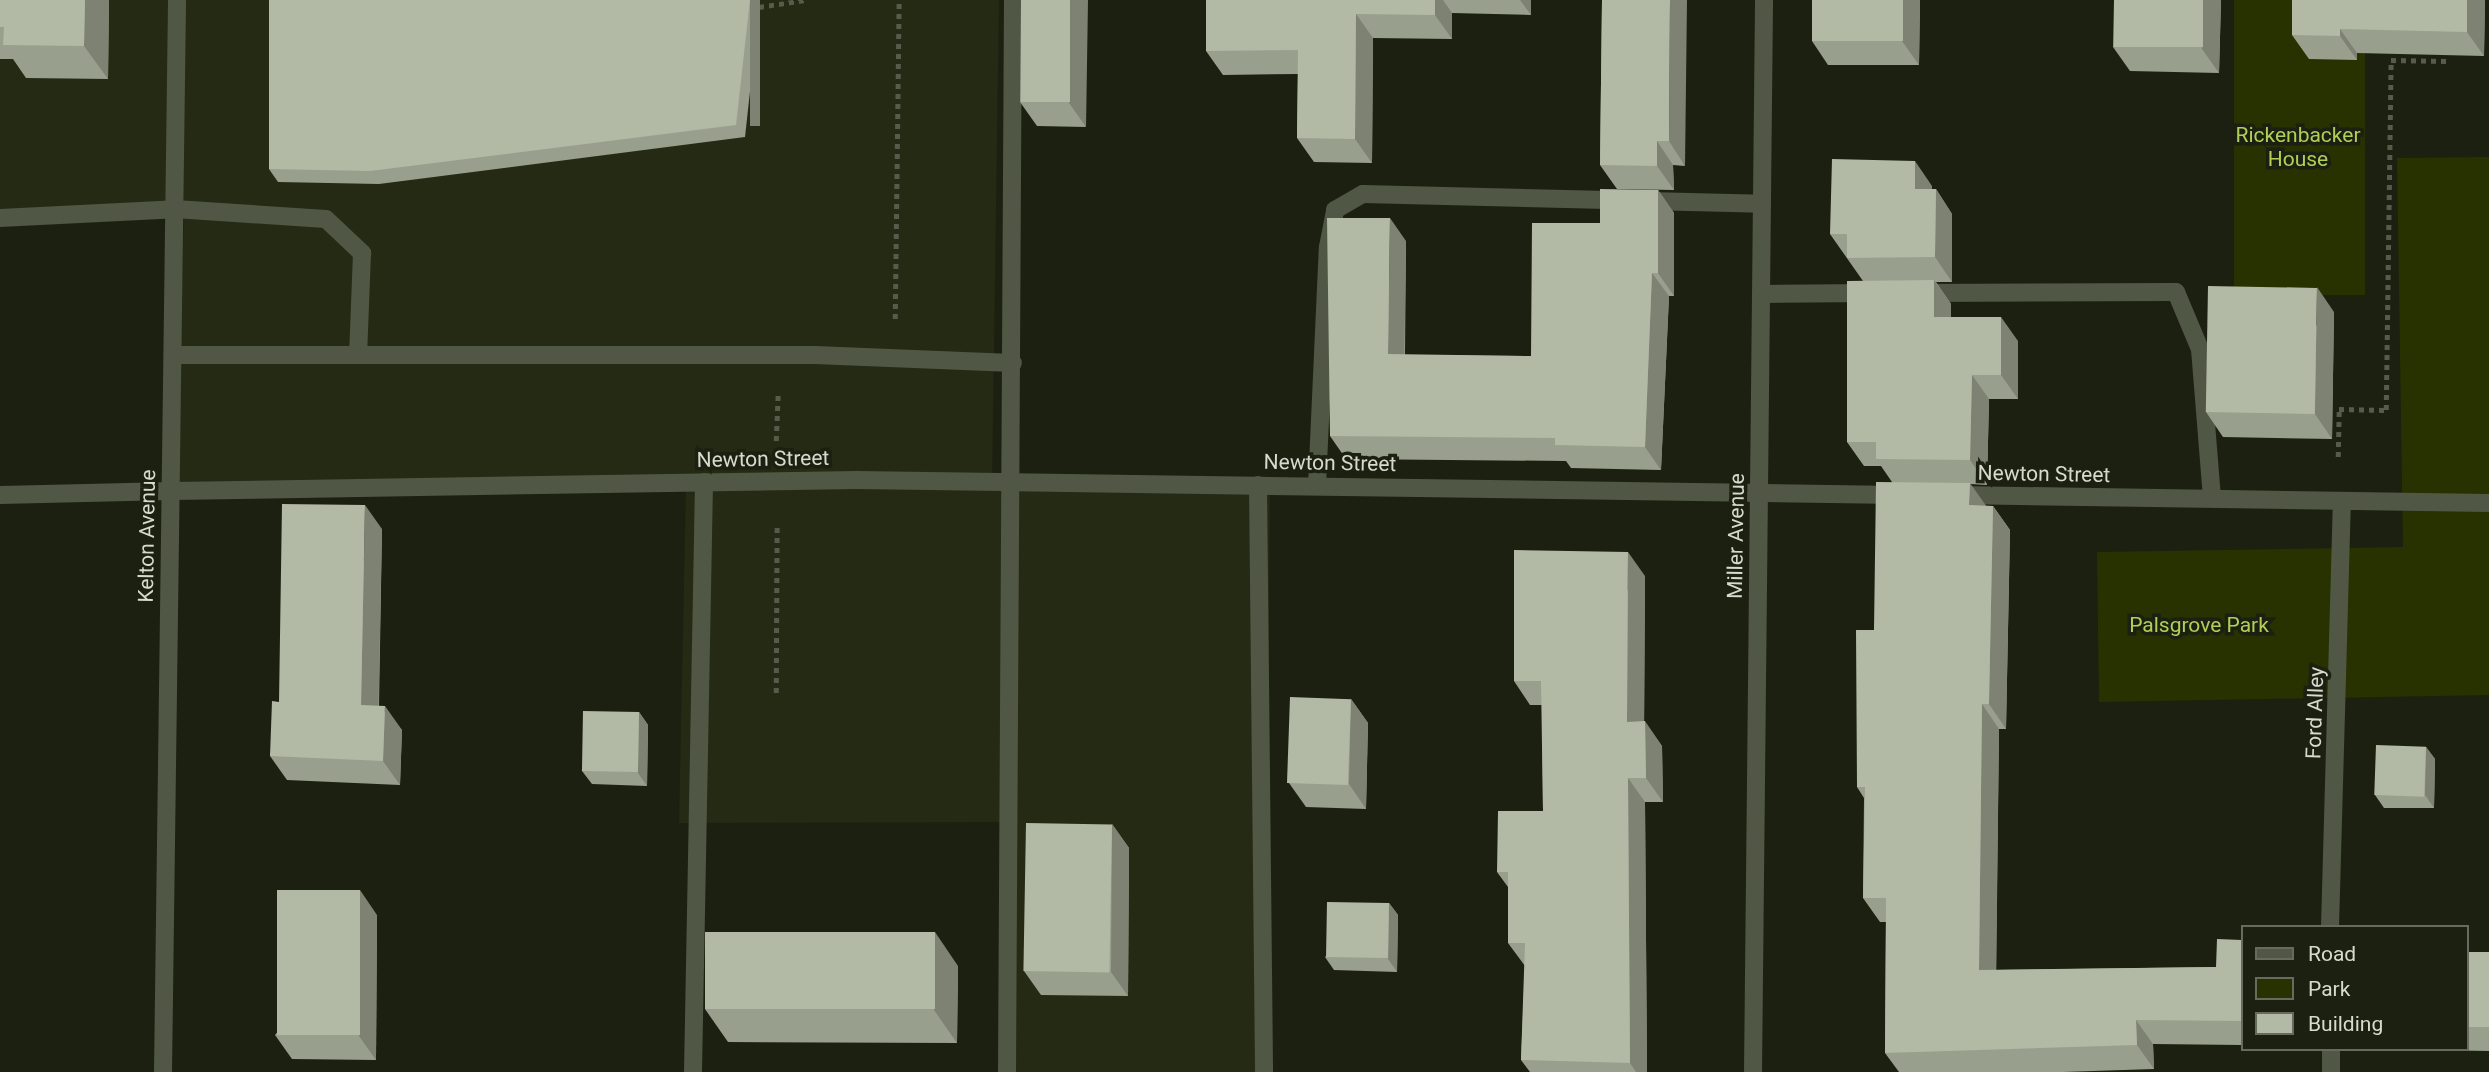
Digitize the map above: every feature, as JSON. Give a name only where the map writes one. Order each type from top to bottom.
[{"type":"street","name":"Kelton Avenue","points":[[163,1072],[177,0]]},
{"type":"street","points":[[1007,1072],[1013,0]]},
{"type":"street","name":"Miller Avenue","points":[[1753,1072],[1764,0]]},
{"type":"street","points":[[1317,486],[1328,247],[1335,210],[1363,194],[1762,204]]},
{"type":"street","points":[[0,218],[175,209],[327,219],[362,253],[358,355]]},
{"type":"street","points":[[1761,294],[2176,292],[2200,349],[2212,499]]},
{"type":"street","points":[[173,355],[779,354],[1013,363]]},
{"type":"street","points":[[693,1072],[704,482]]},
{"type":"street","name":"Newton Street","points":[[0,495],[704,482],[1012,482],[2489,503]]},
{"type":"street","points":[[1258,485],[1264,1072]]},
{"type":"street","name":"Ford Alley","points":[[2330,925],[2342,501]]},
{"type":"street","points":[[2330,1051],[2331,1072]]},
{"type":"path","points":[[759,7],[806,0]]},
{"type":"path","points":[[894,358],[899,0]]},
{"type":"path","points":[[2407,48],[2407,60]]},
{"type":"path","points":[[2338,457],[2339,409],[2386,410],[2391,60],[2447,61]]},
{"type":"path","points":[[776,447],[779,354]]},
{"type":"path","points":[[776,693],[777,527]]},
{"type":"shaded area","points":[[0,0],[999,0],[992,488],[1270,489],[1266,1072],[1001,1072],[1003,822],[679,823],[686,486],[176,485],[184,213],[0,212]]},
{"type":"green space","name":"Rickenbacker House","points":[[2234,0],[2365,0],[2365,295],[2234,295]]},
{"type":"green space","name":"Palsgrove Park","points":[[2489,157],[2489,695],[2099,702],[2097,552],[2403,547],[2397,158]]},
{"type":"building","points":[[0,0],[85,0],[84,46],[3,45],[4,27],[0,27]]},
{"type":"building","points":[[269,0],[750,0],[736,125],[370,171],[269,169]]},
{"type":"building","points":[[1021,0],[1070,0],[1070,102],[1021,102]]},
{"type":"building","points":[[1206,0],[1435,0],[1435,15],[1356,14],[1355,139],[1297,138],[1298,50],[1206,51]]},
{"type":"building","points":[[1602,0],[1670,0],[1669,141],[1657,141],[1657,166],[1600,165]]},
{"type":"building","points":[[1812,0],[1903,0],[1903,41],[1812,41]]},
{"type":"building","points":[[2114,0],[2203,0],[2203,47],[2114,47]]},
{"type":"building","points":[[2292,0],[2467,0],[2467,32],[2340,29],[2340,36],[2292,35]]},
{"type":"building","points":[[1832,159],[1915,161],[1915,189],[1936,189],[1935,257],[1847,258],[1847,234],[1830,234]]},
{"type":"building","points":[[1600,189],[1658,190],[1658,273],[1652,273],[1645,447],[1555,445],[1555,438],[1330,436],[1327,218],[1390,218],[1388,354],[1531,356],[1532,223],[1600,223]]},
{"type":"building","points":[[1934,280],[1934,317],[2001,317],[2001,375],[1972,375],[1970,460],[1876,459],[1876,442],[1847,442],[1847,281]]},
{"type":"building","points":[[2208,286],[2317,288],[2315,414],[2206,412]]},
{"type":"building","points":[[1876,482],[1970,483],[1969,505],[1993,506],[1989,704],[1982,704],[1979,970],[2216,967],[2217,939],[2240,940],[2240,1021],[2136,1020],[2137,1045],[1885,1053],[1886,898],[1863,898],[1865,787],[1857,787],[1856,630],[1874,630]]},
{"type":"building","points":[[282,504],[365,505],[361,705],[385,706],[383,761],[270,756],[272,701],[279,702]]},
{"type":"building","points":[[1514,550],[1628,552],[1627,722],[1645,721],[1646,778],[1628,778],[1630,1063],[1521,1060],[1525,943],[1508,943],[1508,872],[1497,872],[1498,811],[1543,811],[1541,681],[1514,681]]},
{"type":"building","points":[[1290,697],[1351,699],[1348,785],[1287,783]]},
{"type":"building","points":[[583,711],[639,712],[638,772],[582,771]]},
{"type":"building","points":[[2376,745],[2426,747],[2424,797],[2374,795]]},
{"type":"building","points":[[1026,823],[1112,825],[1109,972],[1023,971]]},
{"type":"building","points":[[277,890],[360,890],[360,1035],[277,1035]]},
{"type":"building","points":[[1327,902],[1389,903],[1388,958],[1326,957]]},
{"type":"building","points":[[705,932],[935,932],[935,1009],[705,1009]]},
{"type":"building","points":[[2468,952],[2489,952],[2489,1027],[2468,1027]]}]
